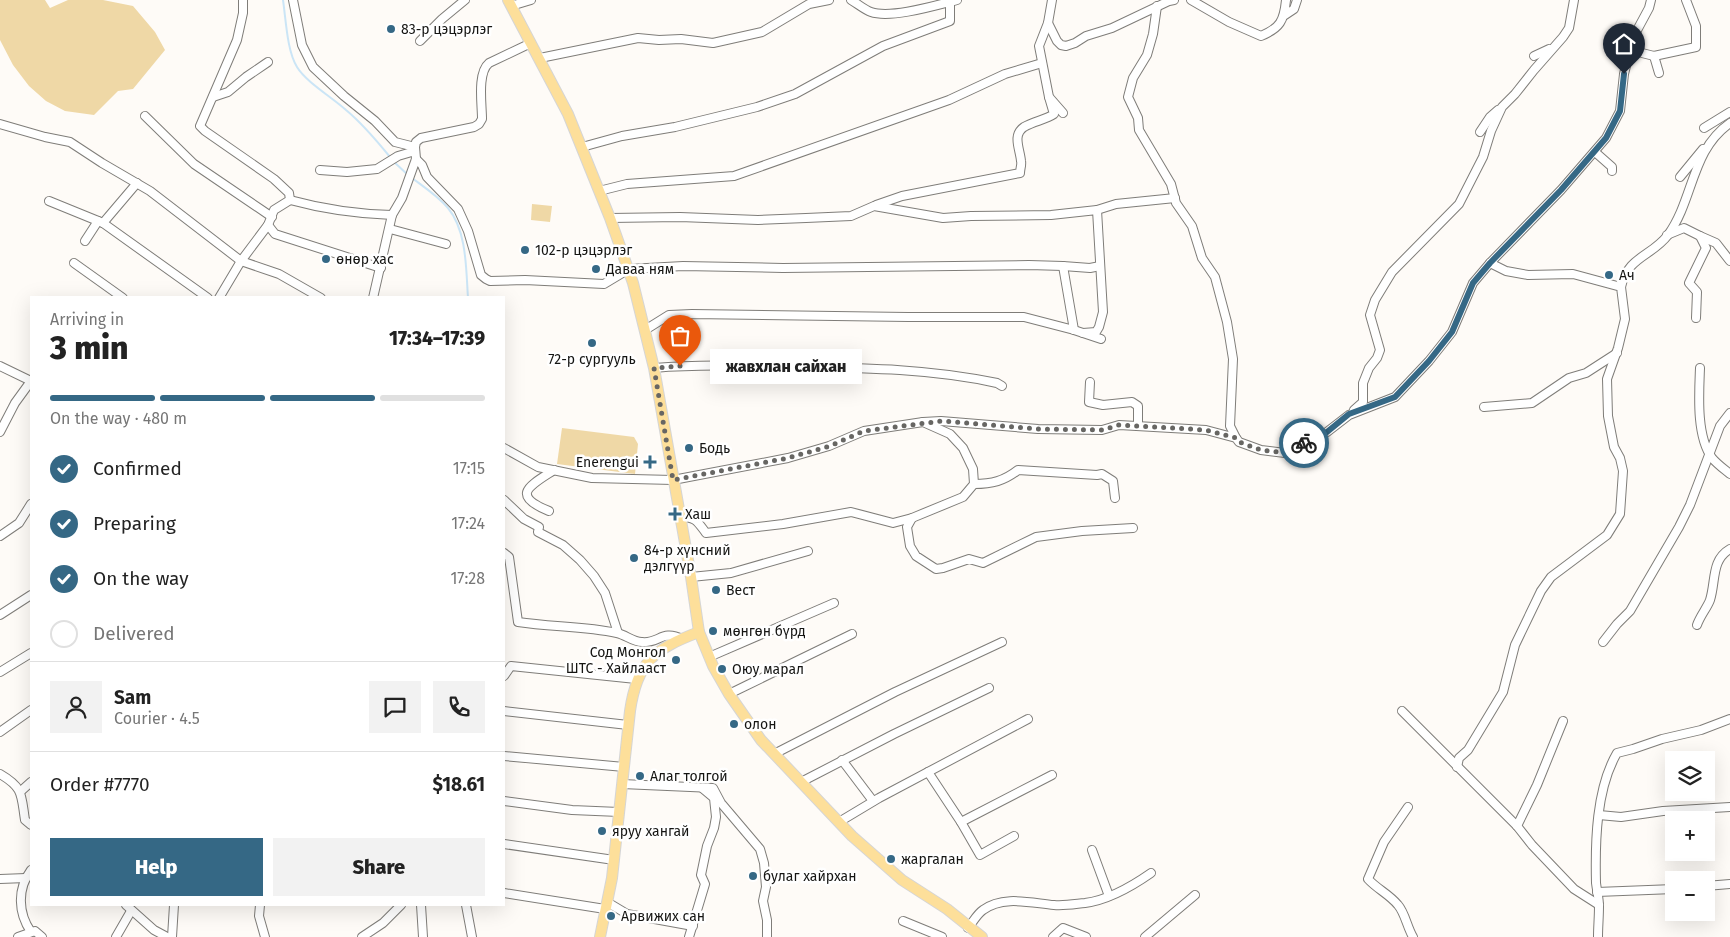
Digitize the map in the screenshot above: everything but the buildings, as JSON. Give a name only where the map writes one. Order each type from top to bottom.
[{"type":"main road","points":[[509,3],[561,98],[582,147],[629,270],[654,368],[692,576],[699,632],[709,657],[730,694],[761,740],[852,836],[902,880],[947,910],[975,934]]},
{"type":"main road","points":[[600,937],[614,860],[632,692],[636,679],[654,656],[670,645],[699,632]]},
{"type":"street","points":[[243,0],[243,13],[237,40],[200,126],[274,179],[289,193],[290,200]]},
{"type":"street","points":[[293,0],[302,45],[313,67],[344,96],[376,120],[395,142],[416,152]]},
{"type":"street","points":[[420,41],[442,19],[466,0]]},
{"type":"street","points":[[509,3],[531,0]]},
{"type":"street","points":[[540,58],[638,38],[659,40],[681,39],[713,43],[762,32],[808,2],[829,0]]},
{"type":"street","points":[[582,147],[622,136],[675,127],[757,108],[795,94],[883,46],[950,21],[953,1],[923,9],[886,14],[872,12],[851,0]]},
{"type":"street","points":[[610,218],[680,217],[758,220],[850,216],[902,196],[1020,173],[1022,162],[1017,140],[1019,132],[1024,127],[1054,114],[1039,46],[1048,23],[1052,0]]},
{"type":"street","points":[[1048,23],[1057,41],[1061,45],[1066,46],[1075,44],[1086,36],[1112,28],[1157,6],[1174,0]]},
{"type":"street","points":[[1191,0],[1230,22],[1261,36],[1276,30],[1285,15],[1294,9],[1297,0]]},
{"type":"street","points":[[1285,15],[1286,0]]},
{"type":"street","points":[[1480,132],[1490,117],[1515,94],[1563,37],[1568,28],[1574,0]]},
{"type":"street","points":[[1349,414],[1395,397],[1429,361],[1452,332],[1473,283],[1561,190],[1606,138],[1620,111],[1624,74],[1630,50],[1635,34],[1649,8],[1651,0]]},
{"type":"street","points":[[1630,50],[1654,56],[1696,47],[1696,26],[1686,0]]},
{"type":"street","points":[[1157,6],[1153,34],[1147,55],[1133,78],[1128,97],[1138,118],[1139,130],[1171,184],[1176,204],[1192,226],[1202,258],[1215,277],[1227,322],[1232,359],[1230,426],[1239,442],[1261,450],[1285,453],[1327,432],[1363,402],[1363,383],[1369,368],[1377,358],[1380,350],[1370,315],[1375,300],[1392,272],[1459,204],[1483,157],[1491,131],[1502,107]]},
{"type":"street","points":[[531,43],[489,64],[485,68],[482,75],[482,119],[479,124],[419,139],[415,143],[416,152],[427,177],[458,209],[468,231],[481,275],[490,281],[525,280],[604,284],[629,270],[683,266],[783,268],[1063,266],[1090,268],[1100,266]]},
{"type":"street","points":[[1534,56],[1555,46]]},
{"type":"street","points":[[1654,56],[1659,73]]},
{"type":"street","points":[[214,97],[228,92],[268,62]]},
{"type":"street","points":[[599,191],[627,184],[734,176],[949,100],[1005,74],[1042,63]]},
{"type":"street","points":[[1049,97],[1062,113]]},
{"type":"street","points":[[1704,128],[1730,112]]},
{"type":"street","points":[[145,116],[194,164],[272,217]]},
{"type":"street","points":[[1680,177],[1709,142],[1730,123]]},
{"type":"street","points":[[0,124],[70,142],[137,183],[186,218],[241,262],[279,274],[318,296]]},
{"type":"street","points":[[1457,767],[1459,758],[1468,750],[1503,692],[1515,645],[1541,591],[1551,577],[1608,535],[1620,514],[1623,472],[1620,458],[1614,447],[1608,416],[1606,380],[1625,319],[1620,287],[1623,276],[1635,260],[1650,252],[1667,235],[1681,210],[1709,142]]},
{"type":"street","points":[[320,170],[347,172],[376,169],[398,156],[416,152]]},
{"type":"street","points":[[374,296],[392,215],[402,198],[416,152]]},
{"type":"street","points":[[1595,152],[1612,167],[1612,171]]},
{"type":"street","points":[[85,241],[100,222],[137,183]]},
{"type":"street","points":[[874,206],[943,218],[1051,215],[1097,210],[1116,204],[1175,198]]},
{"type":"street","points":[[221,296],[241,262],[268,225],[274,210],[290,200],[312,206],[360,213],[392,215]]},
{"type":"street","points":[[49,201],[100,222],[205,296]]},
{"type":"street","points":[[1083,333],[1096,332],[1103,312],[1097,210]]},
{"type":"street","points":[[268,225],[275,234],[381,268]]},
{"type":"street","points":[[1667,235],[1684,228],[1716,243],[1730,261]]},
{"type":"street","points":[[390,229],[446,244]]},
{"type":"street","points":[[1696,318],[1697,292],[1689,283],[1706,248],[1700,236]]},
{"type":"street","points":[[74,263],[120,296]]},
{"type":"street","points":[[1490,263],[1506,271],[1528,275],[1573,274],[1620,287]]},
{"type":"street","points":[[1063,266],[1074,330]]},
{"type":"street","points":[[645,330],[669,315],[692,314],[927,318],[1024,317],[1101,339]]},
{"type":"street","points":[[1484,406],[1532,403],[1570,378],[1586,373],[1616,352]]},
{"type":"street","points":[[654,368],[702,365],[937,372],[988,381],[1002,386]]},
{"type":"street","points":[[0,366],[30,381]]},
{"type":"street","points":[[1700,368],[1699,396],[1703,437],[1714,460],[1730,474]]},
{"type":"street","points":[[0,432],[15,403],[30,382]]},
{"type":"street","points":[[1090,382],[1089,402],[1103,405],[1132,402],[1138,406],[1138,426]]},
{"type":"street","points":[[1603,642],[1616,624],[1630,611],[1664,555],[1690,505],[1720,426],[1730,413]]},
{"type":"street","points":[[505,449],[538,467],[592,478],[673,480],[788,458],[830,446],[864,431],[924,422],[942,421],[1038,429],[1102,430],[1119,425],[1206,430],[1236,438]]},
{"type":"street","points":[[680,518],[690,517],[695,519],[706,533],[783,524],[851,512],[893,523],[912,518],[963,497],[974,484],[973,469],[963,448],[950,434],[924,422]]},
{"type":"street","points":[[549,511],[535,504],[527,496],[526,492],[528,487],[554,470]]},
{"type":"street","points":[[974,484],[994,483],[1018,470],[1102,474],[1114,481],[1115,498]]},
{"type":"street","points":[[505,501],[524,519],[540,526],[538,532],[563,545],[580,560],[605,593],[618,633]]},
{"type":"street","points":[[0,536],[19,523],[30,506]]},
{"type":"street","points":[[912,518],[907,527],[910,546],[916,556],[936,569],[970,559],[983,563],[1036,537],[1082,531],[1133,528]]},
{"type":"street","points":[[1697,625],[1710,601],[1716,565],[1723,554],[1730,549]]},
{"type":"street","points":[[692,576],[731,573],[808,551]]},
{"type":"street","points":[[505,554],[509,557],[518,622],[618,633],[642,642],[670,634],[682,639]]},
{"type":"street","points":[[589,584],[598,583]]},
{"type":"street","points":[[0,615],[30,596]]},
{"type":"street","points":[[709,657],[834,602]]},
{"type":"street","points":[[730,694],[852,634]]},
{"type":"street","points":[[774,754],[895,692],[1002,642]]},
{"type":"street","points":[[0,672],[30,653]]},
{"type":"street","points":[[505,675],[511,666],[636,679]]},
{"type":"street","points":[[801,782],[989,688]]},
{"type":"street","points":[[0,732],[30,711]]},
{"type":"street","points":[[505,711],[628,725]]},
{"type":"street","points":[[1402,711],[1517,826],[1574,888],[1599,904]]},
{"type":"street","points":[[839,822],[873,801],[1028,719]]},
{"type":"street","points":[[1598,937],[1599,904],[1596,836],[1605,782],[1611,763],[1617,753],[1662,738],[1701,730],[1730,719]]},
{"type":"street","points":[[1517,826],[1537,786],[1563,721]]},
{"type":"street","points":[[505,756],[624,767]]},
{"type":"street","points":[[842,760],[873,801]]},
{"type":"street","points":[[928,772],[980,854],[1014,836]]},
{"type":"street","points":[[0,774],[21,790],[25,820],[30,824]]},
{"type":"street","points":[[961,822],[1052,775]]},
{"type":"street","points":[[21,790],[30,783]]},
{"type":"street","points":[[622,784],[713,788],[721,802],[760,849],[764,863],[766,887],[763,901],[767,920],[767,937]]},
{"type":"street","points":[[689,937],[705,884],[701,875],[716,818],[714,798],[702,788]]},
{"type":"street","points":[[505,801],[572,810],[619,812]]},
{"type":"street","points":[[1408,807],[1384,842],[1368,878],[1374,886],[1388,895],[1399,906],[1413,937]]},
{"type":"street","points":[[1599,815],[1621,817],[1663,811],[1730,807]]},
{"type":"street","points":[[505,844],[614,860]]},
{"type":"street","points":[[1092,850],[1109,896]]},
{"type":"street","points":[[30,872],[20,894],[25,924],[31,932]]},
{"type":"street","points":[[975,934],[982,911],[993,904],[1018,901],[1054,905],[1087,903],[1131,886],[1151,873]]},
{"type":"street","points":[[0,879],[26,878]]},
{"type":"street","points":[[1715,885],[1730,884]]},
{"type":"street","points":[[1597,892],[1665,889]]},
{"type":"street","points":[[505,893],[606,906],[627,914],[693,926]]},
{"type":"street","points":[[1145,937],[1195,895]]},
{"type":"street","points":[[172,937],[174,906]]},
{"type":"street","points":[[260,906],[259,916],[265,937]]},
{"type":"street","points":[[362,937],[383,923],[400,906]]},
{"type":"street","points":[[422,906],[423,937]]},
{"type":"street","points":[[466,906],[472,937]]},
{"type":"street","points":[[116,937],[129,908],[154,930],[167,937]]},
{"type":"street","points":[[903,921],[942,937]]},
{"type":"street","points":[[1053,937],[1063,928],[1086,937]]},
{"type":"street","points":[[18,937],[35,931],[42,937]]},
{"type":"shaded area","points":[[0,0],[45,0],[50,8],[68,0],[103,0],[133,6],[155,32],[165,50],[133,89],[118,91],[94,115],[65,111],[46,101],[29,86],[13,65],[0,40]]},
{"type":"shaded area","points":[[532,204],[552,206],[550,222],[531,220]]},
{"type":"shaded area","points":[[562,428],[634,437],[638,444],[635,474],[557,464]]},
{"type":"waterway","points":[[283,0],[291,53],[301,73],[358,121],[390,157]]},
{"type":"waterway","points":[[393,161],[408,175]]},
{"type":"waterway","points":[[412,178],[440,200],[454,217],[462,239],[466,263],[468,296]]},
{"type":"way so far","points":[[680,366],[654,368],[673,480],[788,458],[830,446],[864,431],[924,422],[942,421],[1038,429],[1102,430],[1119,425],[1206,430],[1236,438],[1239,442],[1261,450],[1285,453],[1304,443]]},
{"type":"place","name":"83-р цэцэрлэг","points":[[391,29]]},
{"type":"place","name":"102-р цэцэрлэг","points":[[525,250]]},
{"type":"place","name":"өнөр хас","points":[[326,259]]},
{"type":"place","name":"Даваа ням","points":[[596,269]]},
{"type":"place","name":"Ач","points":[[1609,275]]},
{"type":"place","name":"72-р сургууль","points":[[592,343]]},
{"type":"place","name":"жавхлан сайхан","points":[[680,366]]},
{"type":"place","name":"Бодь","points":[[689,448]]},
{"type":"place","name":"Enerengui","points":[[650,462]]},
{"type":"place","name":"Хаш","points":[[675,514]]},
{"type":"place","name":"84-р хүнсний дэлгүүр","points":[[634,558]]},
{"type":"place","name":"Вест","points":[[716,590]]},
{"type":"place","name":"мөнгөн бүрд","points":[[713,631]]},
{"type":"place","name":"Сод Монгол ШТС - Хайлааст","points":[[676,660]]},
{"type":"place","name":"Оюу марал","points":[[722,669]]},
{"type":"place","name":"олон","points":[[734,724]]},
{"type":"place","name":"Алаг толгой","points":[[640,776]]},
{"type":"place","name":"яруу хангай","points":[[602,831]]},
{"type":"place","name":"жаргалан","points":[[891,859]]},
{"type":"place","name":"булаг хайрхан","points":[[753,876]]},
{"type":"place","name":"Арвижих сан","points":[[611,916]]},
{"type":"route","points":[[1304,443],[1327,432],[1349,414],[1395,397],[1429,361],[1452,332],[1473,283],[1561,190],[1606,138],[1620,111],[1624,74]]}]
